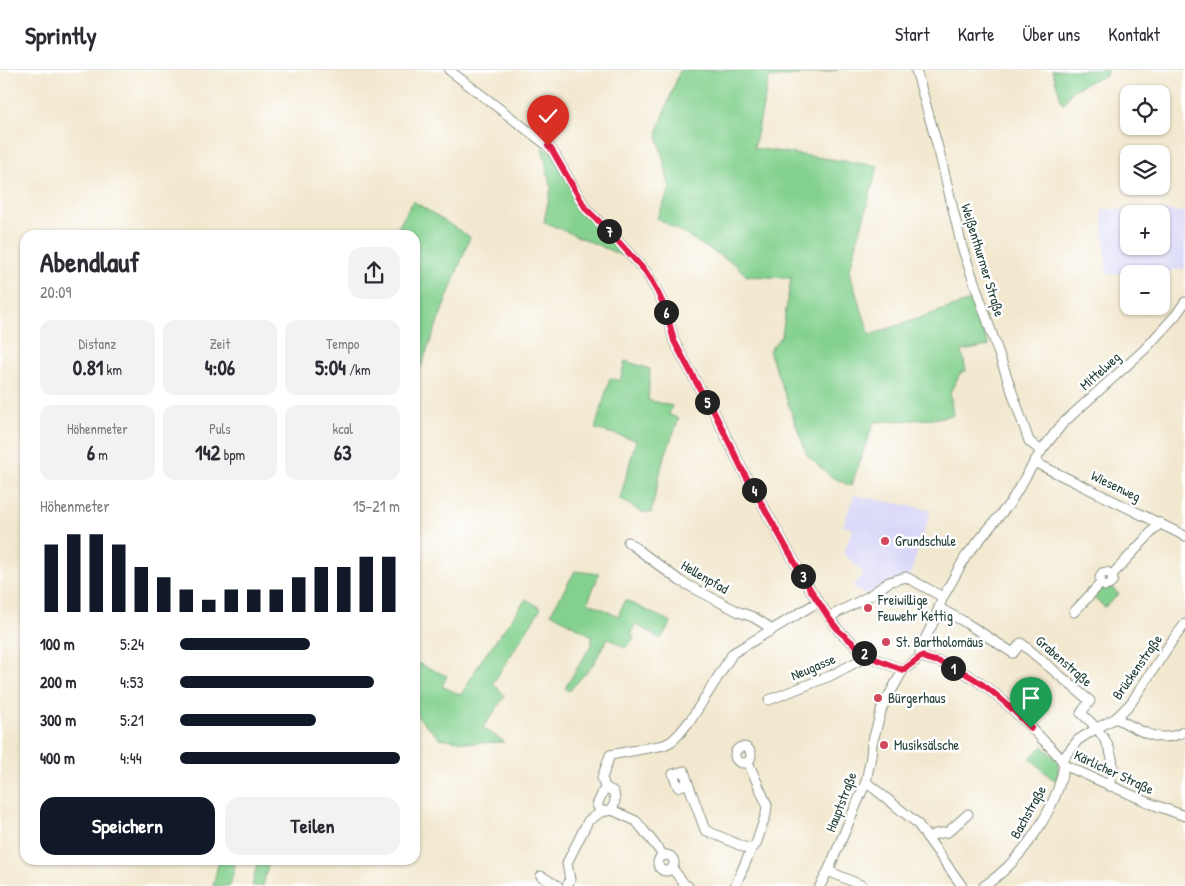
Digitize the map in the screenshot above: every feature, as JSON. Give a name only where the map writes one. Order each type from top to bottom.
[{"type":"street","points":[[449,70],[552,150],[586,209],[646,272],[666,310],[674,341],[709,406],[713,410],[743,471],[818,602],[839,631],[868,656],[903,670],[922,656]]},
{"type":"street","name":"Weißenthurmer Straße","points":[[916,70],[940,155],[962,247],[1029,441],[1041,451]]},
{"type":"street","name":"Mittelweg","points":[[1034,462],[1063,423],[1144,350],[1176,315],[1185,302]]},
{"type":"street","points":[[1034,462],[1010,503],[966,556],[943,597],[920,652],[924,658],[942,662],[969,676],[990,690],[1015,711],[1055,751],[1063,763]]},
{"type":"street","name":"Wiesenweg","points":[[1034,462],[1185,536]]},
{"type":"street","points":[[1074,612],[1101,583],[1105,586],[1109,585],[1113,580],[1112,576],[1160,523]]},
{"type":"street","name":"Hellenpfad","points":[[628,542],[680,581],[739,612],[753,617],[766,625],[770,631]]},
{"type":"street","points":[[829,618],[869,596],[889,582],[906,577],[943,597]]},
{"type":"street","points":[[601,812],[597,805],[605,787],[602,778],[610,755],[672,741],[692,718],[732,653],[818,602]]},
{"type":"street","name":"Grabenstraße","points":[[939,608],[1013,653],[1021,643],[1090,701],[1081,713],[1097,728],[1110,753],[1113,768],[1109,786]]},
{"type":"street","name":"Brückenstraße","points":[[1063,763],[1078,740],[1116,718],[1130,703],[1185,624]]},
{"type":"street","name":"Neugasse","points":[[768,700],[830,676],[868,656]]},
{"type":"street","name":"Hauptstraße","points":[[820,886],[866,782],[872,744],[882,708],[903,670]]},
{"type":"street","points":[[1116,718],[1148,735],[1161,737],[1178,735],[1185,731]]},
{"type":"street","points":[[735,886],[760,834],[767,805],[748,762]]},
{"type":"street","name":"Kärlicher Straße","points":[[1063,763],[1109,786],[1185,816]]},
{"type":"street","name":"Bachstraße","points":[[984,886],[995,879],[1019,856],[1037,830],[1060,783],[1063,763]]},
{"type":"street","points":[[866,782],[917,823],[962,886]]},
{"type":"street","points":[[688,783],[705,830],[751,850]]},
{"type":"street","points":[[605,787],[614,792],[615,801],[612,810]]},
{"type":"street","points":[[568,886],[570,880],[567,863],[588,821],[601,812],[612,810],[636,821],[664,856],[669,855],[673,858],[674,864],[672,868],[688,886]]},
{"type":"street","points":[[927,837],[948,832],[968,814]]},
{"type":"street","points":[[828,871],[863,886]]},
{"type":"street","points":[[541,876],[558,886]]},
{"type":"shaded area","points":[[1102,209],[1120,209],[1120,255],[1170,255],[1170,211],[1185,212],[1185,269],[1174,269],[1170,271],[1170,265],[1120,265],[1120,273],[1107,274]]},
{"type":"shaded area","name":"Grundschule","points":[[854,495],[931,510],[910,575],[864,595],[853,586],[864,573],[843,553],[853,529],[843,526]]},
{"type":"green space","points":[[680,70],[838,70],[769,78],[754,148],[878,166],[849,272],[870,335],[972,300],[989,346],[962,351],[966,371],[961,372],[950,392],[953,415],[932,419],[874,422],[851,486],[830,476],[807,455],[769,351],[782,335],[791,278],[747,276],[733,263],[657,218],[670,189],[657,133]]},
{"type":"green space","points":[[1052,70],[1107,70],[1106,76],[1090,81],[1072,91],[1063,105]]},
{"type":"green space","points":[[542,147],[552,153],[585,211],[630,259],[544,222],[551,188]]},
{"type":"green space","points":[[413,201],[470,237],[420,369],[420,230],[397,230]]},
{"type":"green space","points":[[625,361],[650,369],[648,400],[672,406],[669,415],[679,418],[662,464],[651,513],[641,512],[620,499],[636,440],[595,429],[610,378],[620,381]]},
{"type":"green space","points":[[575,571],[599,574],[588,602],[618,616],[625,600],[671,622],[661,639],[636,624],[631,632],[634,639],[625,648],[608,638],[592,666],[569,691],[565,688],[592,644],[592,636],[551,613]]},
{"type":"green space","points":[[1111,587],[1119,594],[1105,607],[1092,597],[1100,588]]},
{"type":"green space","points":[[526,599],[541,608],[493,683],[505,696],[483,728],[505,742],[472,743],[439,738],[420,719],[420,664],[447,676],[442,686],[461,695],[481,661]]},
{"type":"green space","points":[[1043,746],[1058,761],[1056,780],[1051,778],[1030,758]]},
{"type":"green space","points":[[218,865],[235,865],[230,886],[213,886]]},
{"type":"green space","points":[[257,865],[268,865],[263,886],[252,886]]},
{"type":"place","name":"Grundschule","points":[[885,541]]},
{"type":"place","name":"Freiwillige Feuwehr Kettig","points":[[868,608]]},
{"type":"place","name":"St. Bartholomäus","points":[[886,642]]},
{"type":"place","name":"Bürgerhaus","points":[[878,698]]},
{"type":"place","name":"Musiksälsche","points":[[884,745]]},
{"type":"route","points":[[548,146],[586,209],[646,272],[666,310],[674,341],[709,406],[713,410],[743,471],[818,602],[839,631],[868,656],[903,670],[922,656],[942,662],[969,676],[990,690],[1015,711],[1031,728]]}]
